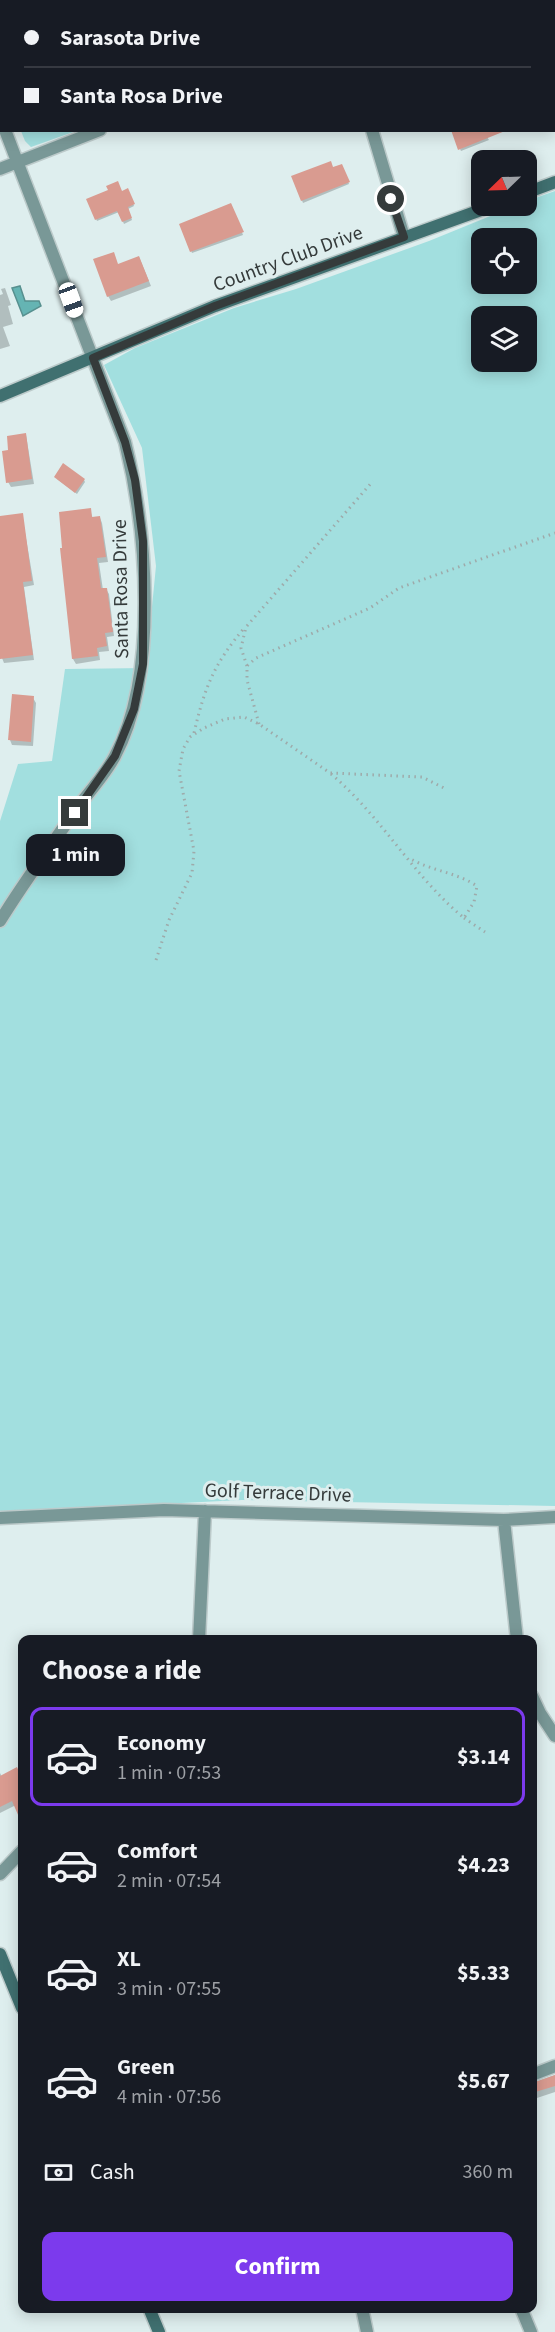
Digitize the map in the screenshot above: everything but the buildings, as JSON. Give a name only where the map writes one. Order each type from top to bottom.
[{"type":"street","name":"Santa Rosa Drive","points":[[0,921],[22,885],[115,756],[134,709],[143,664],[143,541],[135,480],[125,442],[6,132]]},
{"type":"street","points":[[0,169],[95,132]]},
{"type":"street","points":[[373,132],[404,237]]},
{"type":"street","points":[[537,189],[555,182]]},
{"type":"street","name":"Country Club Drive","points":[[0,396],[215,306],[471,213]]},
{"type":"street","name":"Golf Terrace Drive","points":[[0,1518],[164,1510],[504,1520],[555,1517]]},
{"type":"street","points":[[199,1635],[205,1511]]},
{"type":"street","points":[[504,1520],[516,1635]]},
{"type":"street","points":[[537,1707],[555,1736]]},
{"type":"street","points":[[0,1874],[18,1855]]},
{"type":"street","points":[[0,1954],[18,1998]]},
{"type":"street","points":[[537,2072],[555,2066]]},
{"type":"street","points":[[151,2313],[159,2332]]},
{"type":"street","points":[[363,2313],[367,2332]]},
{"type":"street","points":[[523,2313],[531,2332]]},
{"type":"path","points":[[156,960],[170,920],[192,873],[194,851],[179,771],[183,749],[194,734],[204,692],[217,664],[246,627],[373,481]]},
{"type":"path","points":[[247,666],[256,658],[370,608],[399,588],[555,533]]},
{"type":"path","points":[[246,627],[241,648],[259,723]]},
{"type":"path","points":[[194,734],[225,720],[244,717],[259,723],[330,773],[358,797],[432,889],[464,918],[485,932]]},
{"type":"path","points":[[330,773],[422,777],[444,788]]},
{"type":"path","points":[[409,858],[427,869],[467,879],[477,886],[474,902],[464,918]]},
{"type":"shaded area","points":[[21,132],[73,132],[31,147],[25,141]]},
{"type":"shaded area","points":[[555,191],[555,1506],[242,1500],[0,1512],[0,821],[18,764],[52,761],[65,669],[146,668],[156,566],[142,448],[104,365],[135,348],[234,308],[296,289],[429,241],[490,216],[537,216],[537,197]]},
{"type":"shaded area","points":[[20,286],[25,301],[39,301],[41,306],[23,316],[12,288]]},
{"type":"route","points":[[75,813],[115,756],[134,709],[143,664],[143,541],[135,480],[125,442],[93,358],[215,306],[404,237],[391,199]]}]
